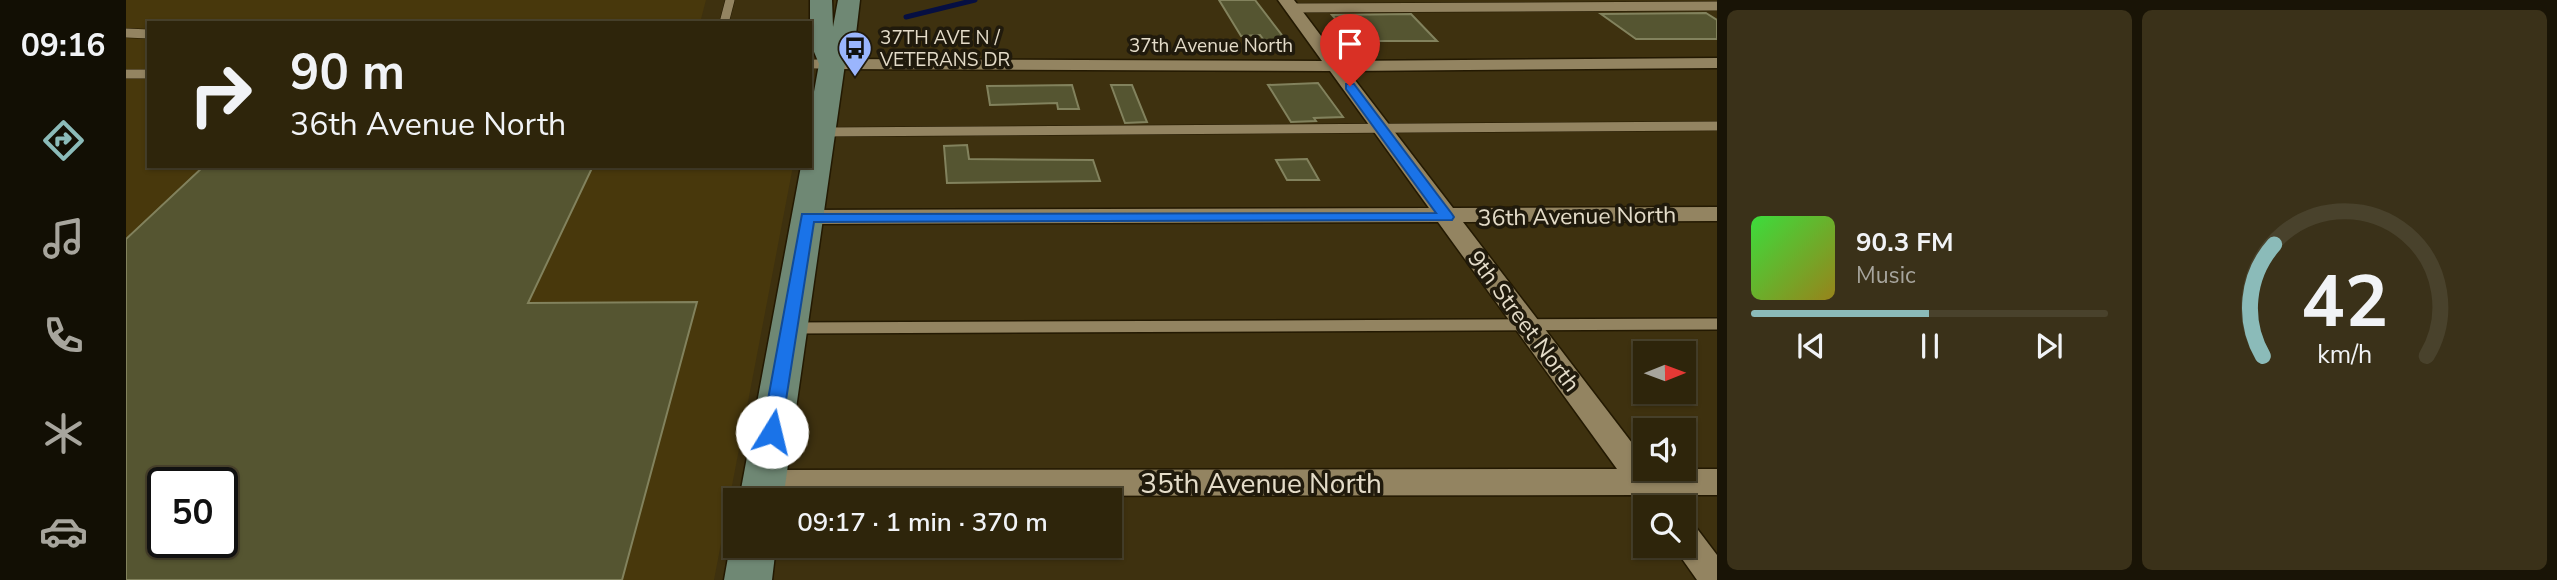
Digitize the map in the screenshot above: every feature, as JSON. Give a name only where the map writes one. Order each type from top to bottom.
[{"type":"main road","points":[[763,488],[822,132],[821,0]]},
{"type":"main road","points":[[821,64],[844,34],[849,0]]},
{"type":"main road","points":[[748,580],[751,558]]},
{"type":"street","name":"9th Street North","points":[[1289,4],[1653,495]]},
{"type":"street","name":"37th Avenue North","points":[[821,64],[1335,66],[1717,63]]},
{"type":"street","name":"36th Avenue North","points":[[807,217],[1447,217],[1717,214]]},
{"type":"street","name":"35th Avenue North","points":[[1122,488],[1717,482]]},
{"type":"street","points":[[1696,552],[1717,580]]},
{"type":"lane","points":[[725,21],[730,0]]},
{"type":"lane","points":[[1289,4],[1717,6]]},
{"type":"lane","points":[[126,33],[147,34]]},
{"type":"lane","points":[[126,74],[147,74]]},
{"type":"lane","points":[[822,132],[1717,126]]},
{"type":"lane","points":[[789,328],[1717,324]]},
{"type":"shaded area","points":[[126,0],[706,0],[701,21],[147,21],[147,168],[793,168],[732,488],[723,488],[723,533],[714,580],[126,580]]},
{"type":"building","points":[[1219,0],[1255,0],[1288,43],[1266,43],[1260,35],[1241,36]]},
{"type":"building","points":[[1706,13],[1717,20],[1717,39],[1636,39],[1601,14]]},
{"type":"building","points":[[1411,14],[1437,41],[1355,41],[1332,15]]},
{"type":"building","points":[[1318,83],[1343,117],[1291,122],[1268,85]]},
{"type":"building","points":[[1072,85],[1079,109],[1058,109],[1057,103],[990,105],[987,86]]},
{"type":"building","points":[[1111,85],[1132,85],[1147,122],[1125,123]]},
{"type":"building","points":[[967,145],[969,159],[1093,160],[1100,181],[947,183],[944,146]]},
{"type":"building","points":[[1307,159],[1319,180],[1287,180],[1276,160]]},
{"type":"building","points":[[202,168],[592,168],[528,303],[697,302],[622,580],[126,580],[126,239]]},
{"type":"waterway","points":[[906,17],[975,0]]},
{"type":"place","name":"37TH AVE N / VETERANS DR","points":[[855,78]]},
{"type":"route","points":[[772,432],[807,217],[1447,217],[1350,86]]}]
